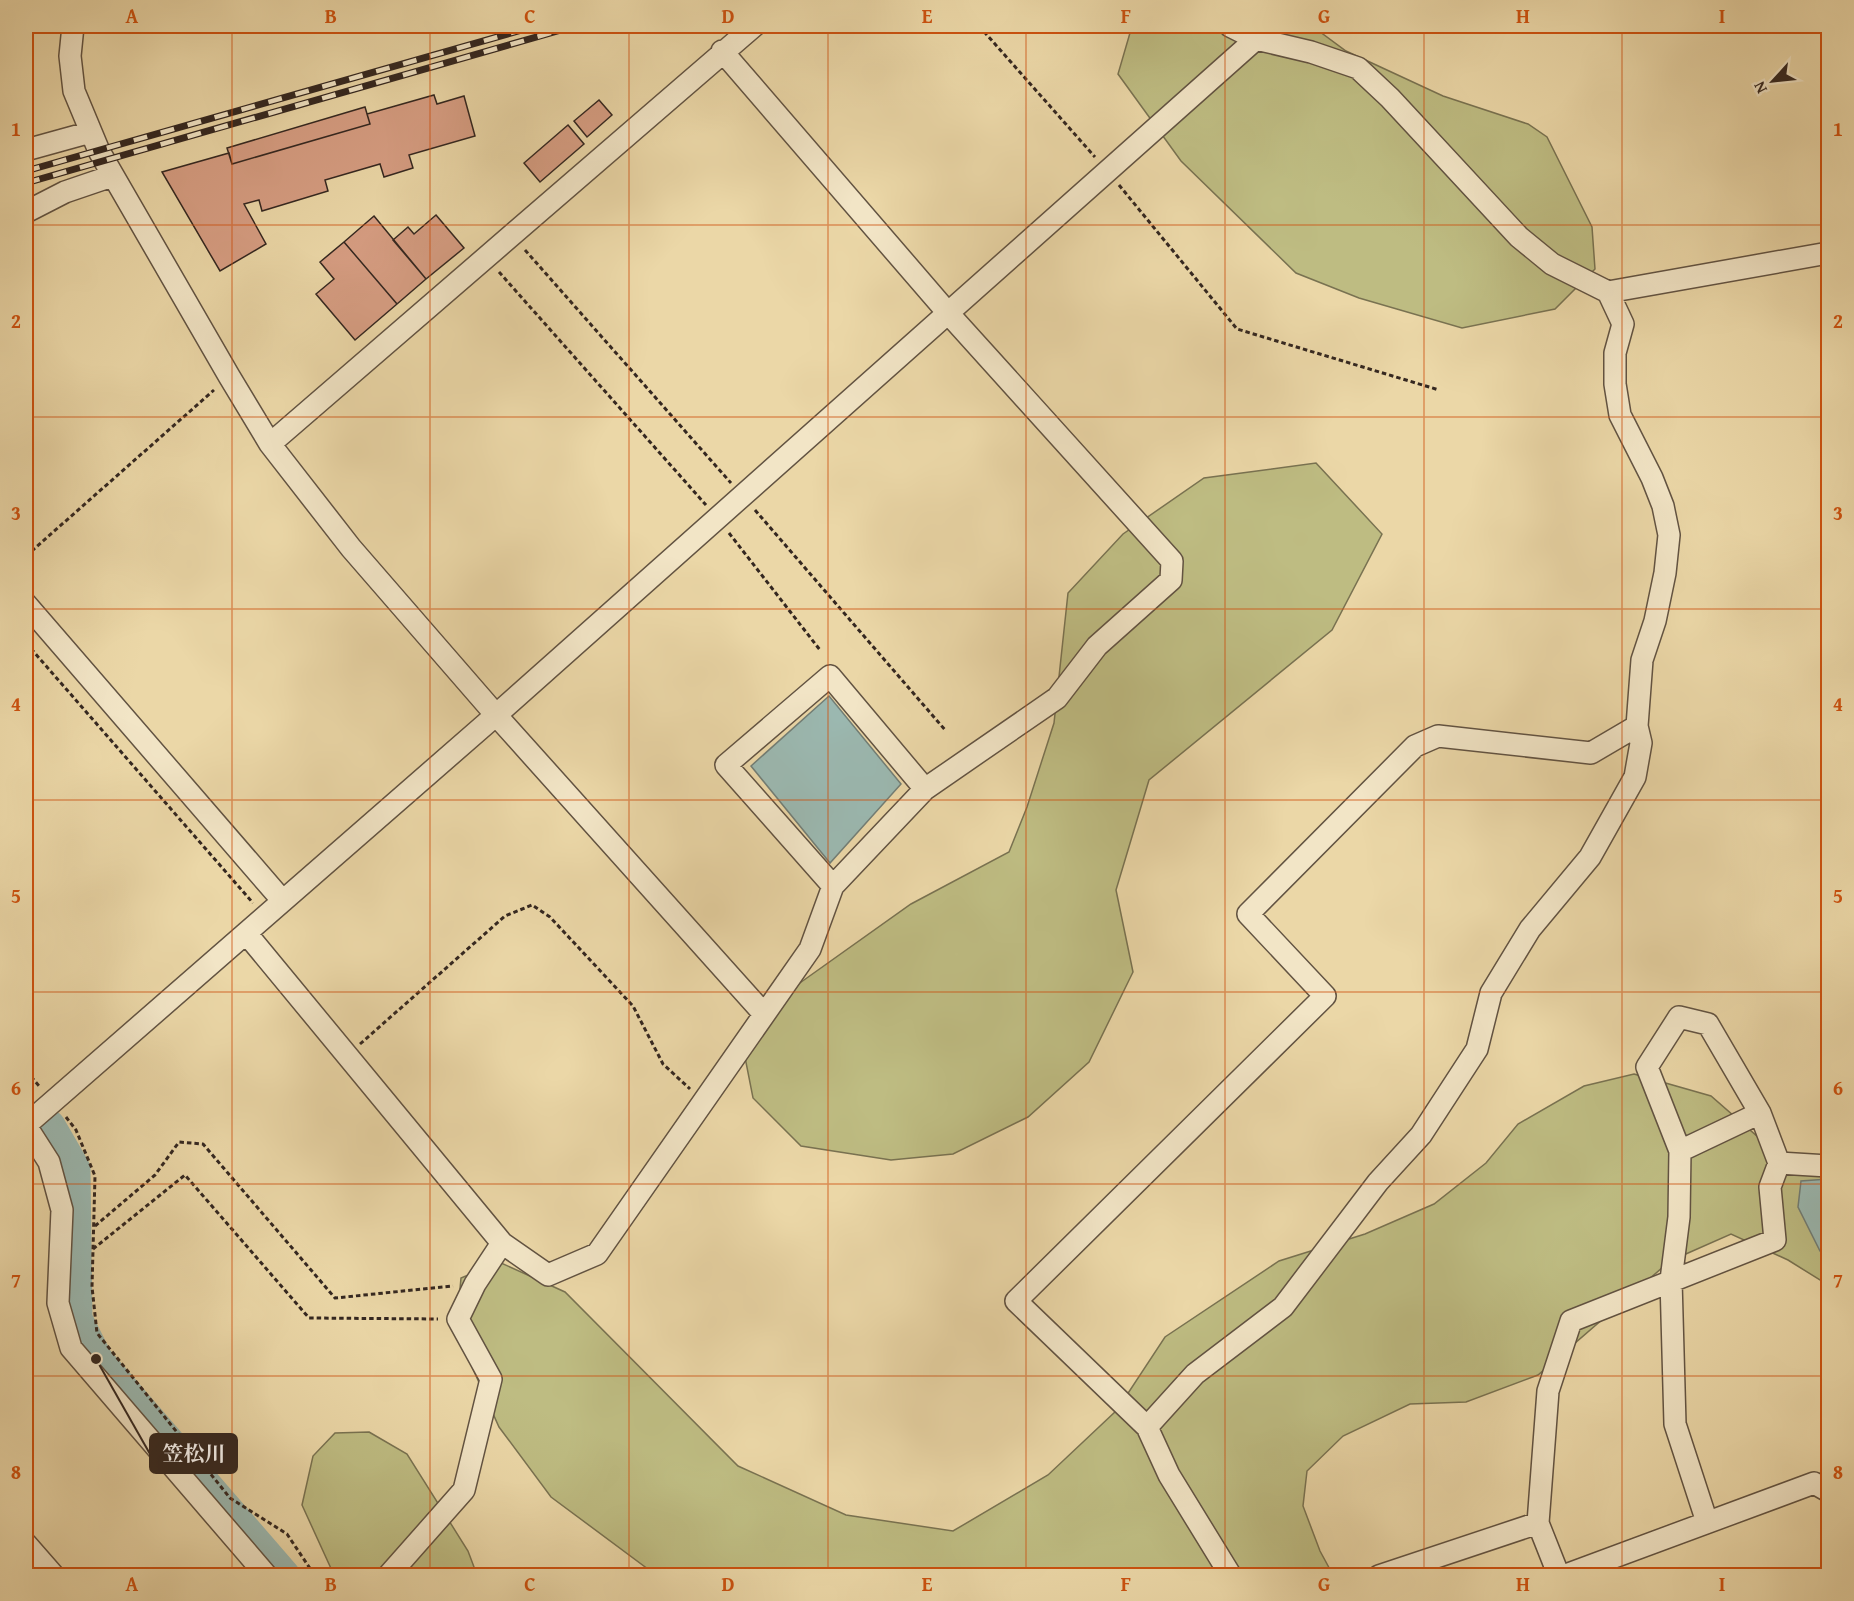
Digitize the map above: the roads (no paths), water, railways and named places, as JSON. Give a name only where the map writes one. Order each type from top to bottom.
[{"type":"street","points":[[73,26],[70,56],[74,91],[91,132],[112,176],[270,444],[351,548],[496,715],[764,1014]]},
{"type":"street","points":[[270,444],[722,51],[754,26]]},
{"type":"street","points":[[1230,26],[1256,39],[1311,52],[1358,68],[1390,98],[1519,237],[1552,264],[1608,292],[1828,253]]},
{"type":"street","points":[[267,1575],[71,1348],[58,1303],[62,1210],[50,1162],[26,1126],[496,715],[1256,39]]},
{"type":"street","points":[[246,933],[502,1243],[548,1275],[597,1254],[810,949],[833,886],[925,789],[1057,698],[1097,646],[1171,580],[1172,561],[948,313],[722,51]]},
{"type":"street","points":[[26,150],[91,132]]},
{"type":"street","points":[[26,212],[65,192],[112,176]]},
{"type":"street","points":[[1147,1427],[1195,1374],[1283,1307],[1378,1182],[1421,1136],[1476,1049],[1491,993],[1530,929],[1590,857],[1635,777],[1641,743],[1637,726],[1642,660],[1655,621],[1665,573],[1668,535],[1663,506],[1652,478],[1620,415],[1615,353],[1623,324],[1608,292]]},
{"type":"street","points":[[26,604],[282,900]]},
{"type":"street","points":[[833,886],[726,765],[830,676],[925,789]]},
{"type":"street","points":[[1232,1575],[1168,1475],[1147,1427],[1016,1301],[1325,996],[1248,914],[1415,746],[1438,736],[1591,753],[1637,726]]},
{"type":"street","points":[[1707,1522],[1675,1424],[1671,1280],[1679,1217],[1680,1151],[1647,1067],[1679,1017],[1708,1024],[1760,1113],[1779,1163],[1770,1187],[1775,1240],[1671,1280],[1571,1321],[1548,1391],[1538,1523],[1561,1575],[1707,1522],[1814,1483],[1828,1491]]},
{"type":"street","points":[[1680,1151],[1760,1113]]},
{"type":"street","points":[[1779,1163],[1828,1166]]},
{"type":"street","points":[[388,1575],[464,1490],[491,1379],[458,1319],[476,1284],[502,1243]]},
{"type":"street","points":[[1379,1575],[1538,1523]]},
{"type":"street","points":[[26,1544],[54,1575]]},
{"type":"water","points":[[829,696],[901,784],[830,863],[751,766]]},
{"type":"water","points":[[1828,1179],[1828,1252],[1820,1251],[1798,1207],[1801,1181]]},
{"type":"waterway","points":[[49,1126],[74,1169],[76,1319],[96,1359],[284,1576]]},
{"type":"railway","points":[[26,171],[536,26]]},
{"type":"railway","points":[[26,183],[575,26]]},
{"type":"place","name":"笠松川","points":[[96,1359]]}]
